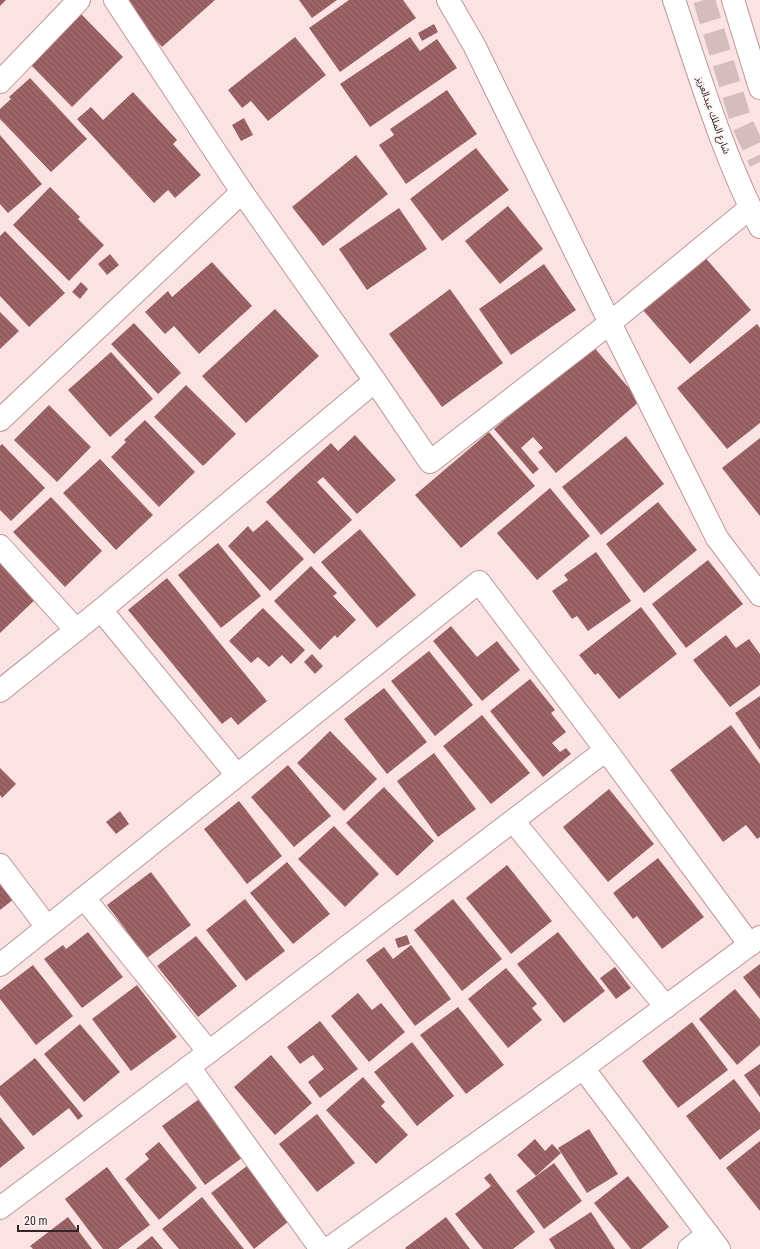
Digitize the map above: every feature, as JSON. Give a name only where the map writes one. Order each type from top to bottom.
[{"type":"street","points":[[0,82],[79,0]]},
{"type":"street","points":[[115,0],[242,192],[430,462],[610,323],[755,218]]},
{"type":"street","points":[[448,0],[474,46],[717,538],[760,595]]},
{"type":"street","name":"شارع الملك عبدالعزيز","points":[[674,0],[717,129],[755,218]]},
{"type":"street","points":[[733,0],[760,88]]},
{"type":"street","points":[[0,420],[242,192]]},
{"type":"street","points":[[0,691],[101,610],[375,381]]},
{"type":"street","points":[[0,546],[76,630]]},
{"type":"street","points":[[0,965],[479,582],[606,750],[755,941],[583,1068],[328,1249]]},
{"type":"street","points":[[101,610],[237,775]]},
{"type":"street","points":[[0,1208],[209,1052],[606,750]]},
{"type":"street","points":[[513,821],[666,1007]]},
{"type":"street","points":[[0,865],[47,927]]},
{"type":"street","points":[[84,898],[209,1052]]},
{"type":"street","points":[[189,1067],[321,1249]]},
{"type":"street","points":[[583,1068],[713,1242],[689,1249]]},
{"type":"building","points":[[0,0],[6,0],[0,6]]},
{"type":"building","points":[[121,0],[215,0],[162,47]]},
{"type":"building","points":[[299,0],[337,0],[312,18]]},
{"type":"building","points":[[349,0],[403,0],[416,18],[340,72],[309,28]]},
{"type":"building","points":[[81,14],[123,57],[72,107],[30,64]]},
{"type":"building","points":[[434,24],[438,32],[422,41],[418,33]]},
{"type":"building","points":[[295,37],[326,75],[268,121],[251,101],[242,108],[228,90]]},
{"type":"building","points":[[410,37],[420,51],[437,39],[457,68],[370,127],[340,84]]},
{"type":"building","points":[[30,78],[87,139],[51,172],[0,119],[0,109],[11,99],[9,97]]},
{"type":"building","points":[[447,90],[477,134],[406,184],[379,145],[394,135],[390,129]]},
{"type":"building","points":[[133,92],[177,140],[173,144],[201,175],[175,198],[168,190],[154,203],[77,119],[91,107],[103,120]]},
{"type":"building","points":[[244,118],[253,135],[241,141],[232,125]]},
{"type":"building","points":[[0,135],[42,184],[8,213],[0,204]]},
{"type":"building","points":[[476,148],[509,190],[442,241],[410,199]]},
{"type":"building","points":[[356,155],[388,194],[323,246],[292,207]]},
{"type":"building","points":[[50,187],[80,217],[78,219],[104,245],[69,281],[13,225]]},
{"type":"building","points":[[508,206],[543,249],[500,284],[465,241]]},
{"type":"building","points":[[399,208],[427,249],[367,290],[339,249]]},
{"type":"building","points":[[5,231],[65,293],[29,327],[0,296],[0,236]]},
{"type":"building","points":[[110,254],[119,265],[107,275],[98,264]]},
{"type":"building","points":[[703,255],[751,310],[690,364],[642,309]]},
{"type":"building","points":[[212,262],[252,306],[199,354],[174,326],[165,334],[145,312],[168,291],[172,297]]},
{"type":"building","points":[[544,264],[576,310],[511,355],[479,309]]},
{"type":"building","points":[[81,282],[88,289],[80,299],[72,292]]},
{"type":"building","points":[[450,289],[503,363],[442,407],[389,334]]},
{"type":"building","points":[[275,309],[319,356],[246,423],[202,376]]},
{"type":"building","points":[[0,312],[19,331],[0,349]]},
{"type":"building","points":[[134,323],[181,373],[158,394],[111,344]]},
{"type":"building","points":[[757,324],[760,328],[760,423],[727,449],[677,388]]},
{"type":"building","points":[[592,345],[640,401],[556,473],[538,452],[543,448],[533,437],[521,448],[539,469],[533,474],[494,429]]},
{"type":"building","points":[[111,352],[153,399],[110,437],[68,390]]},
{"type":"building","points":[[186,385],[236,434],[203,466],[154,417]]},
{"type":"building","points":[[49,405],[91,447],[57,482],[14,440]]},
{"type":"building","points":[[145,420],[195,472],[159,507],[111,457],[126,442],[124,440]]},
{"type":"building","points":[[489,432],[535,486],[461,548],[415,495]]},
{"type":"building","points":[[355,435],[396,480],[357,514],[323,477],[317,482],[352,520],[314,554],[266,502],[331,443],[338,451]]},
{"type":"building","points":[[626,436],[664,484],[601,535],[562,487]]},
{"type":"building","points":[[760,438],[760,516],[722,468]]},
{"type":"building","points":[[2,444],[45,488],[11,521],[0,510],[0,446]]},
{"type":"building","points":[[100,459],[153,515],[116,550],[63,493]]},
{"type":"building","points":[[550,488],[590,536],[537,580],[497,533]]},
{"type":"building","points":[[51,497],[102,551],[65,587],[13,532]]},
{"type":"building","points":[[658,502],[697,550],[644,593],[606,544]]},
{"type":"building","points":[[267,520],[304,559],[270,591],[228,546],[248,526],[253,532]]},
{"type":"building","points":[[360,529],[416,595],[377,628],[321,562]]},
{"type":"building","points":[[218,543],[261,596],[221,628],[178,575]]},
{"type":"building","points":[[596,552],[631,601],[588,631],[577,616],[572,619],[552,591],[568,580],[564,575]]},
{"type":"building","points":[[0,558],[37,598],[0,633]]},
{"type":"building","points":[[708,560],[743,604],[686,648],[652,604]]},
{"type":"building","points":[[311,566],[337,593],[333,596],[356,620],[337,638],[335,635],[320,650],[274,601]]},
{"type":"building","points":[[167,578],[267,701],[238,725],[231,717],[222,724],[128,610]]},
{"type":"building","points":[[641,607],[677,654],[619,699],[598,673],[595,675],[579,655]]},
{"type":"building","points":[[263,608],[305,650],[291,664],[282,655],[269,667],[258,657],[251,663],[229,641]]},
{"type":"building","points":[[451,626],[477,657],[497,641],[520,670],[482,701],[433,641]]},
{"type":"building","points":[[726,635],[736,648],[749,639],[760,654],[760,685],[730,707],[693,660]]},
{"type":"building","points":[[429,651],[473,705],[435,736],[391,681]]},
{"type":"building","points":[[312,654],[323,666],[315,674],[304,662]]},
{"type":"building","points":[[530,679],[555,710],[551,713],[566,732],[552,743],[560,752],[566,748],[571,754],[543,777],[490,711]]},
{"type":"building","points":[[384,688],[427,742],[387,774],[344,719]]},
{"type":"building","points":[[760,696],[760,750],[735,713]]},
{"type":"building","points":[[482,715],[530,773],[491,804],[443,746]]},
{"type":"building","points":[[731,725],[760,764],[760,837],[757,839],[746,825],[723,842],[670,770]]},
{"type":"building","points":[[330,731],[377,779],[344,811],[297,763]]},
{"type":"building","points":[[434,753],[476,809],[438,837],[397,781]]},
{"type":"building","points":[[288,765],[331,816],[294,847],[251,797]]},
{"type":"building","points":[[0,768],[16,784],[2,798],[0,795]]},
{"type":"building","points":[[384,787],[434,841],[397,876],[346,823]]},
{"type":"building","points":[[609,789],[654,844],[608,882],[563,827]]},
{"type":"building","points":[[239,801],[282,856],[247,884],[204,829]]},
{"type":"building","points":[[120,811],[129,824],[116,834],[106,822]]},
{"type":"building","points":[[334,826],[379,874],[345,907],[298,859]]},
{"type":"building","points":[[658,858],[704,917],[662,949],[637,916],[633,919],[613,893]]},
{"type":"building","points":[[287,862],[330,914],[293,944],[250,893]]},
{"type":"building","points":[[507,865],[552,921],[511,954],[466,898]]},
{"type":"building","points":[[0,870],[19,895],[0,910]]},
{"type":"building","points":[[151,872],[191,925],[147,958],[107,905]]},
{"type":"building","points":[[245,899],[285,951],[246,981],[206,930]]},
{"type":"building","points":[[453,899],[502,959],[462,991],[414,930]]},
{"type":"building","points":[[88,932],[123,977],[82,1008],[44,959],[63,945],[66,949]]},
{"type":"building","points":[[558,932],[605,991],[564,1023],[517,964]]},
{"type":"building","points":[[407,935],[410,944],[398,948],[395,939]]},
{"type":"building","points":[[196,936],[237,986],[198,1017],[157,966]]},
{"type":"building","points":[[411,945],[451,999],[415,1026],[366,960],[384,947],[393,959]]},
{"type":"building","points":[[760,964],[760,999],[743,977]]},
{"type":"building","points":[[33,965],[73,1016],[36,1045],[0,999],[0,990]]},
{"type":"building","points":[[615,967],[631,988],[616,999],[600,978]]},
{"type":"building","points":[[506,968],[537,1004],[532,1008],[542,1020],[508,1048],[468,999]]},
{"type":"building","points":[[137,985],[177,1037],[131,1071],[92,1019]]},
{"type":"building","points":[[735,989],[760,1019],[760,1045],[737,1065],[699,1019]]},
{"type":"building","points":[[358,993],[372,1010],[381,1003],[405,1032],[369,1062],[331,1016]]},
{"type":"building","points":[[458,1007],[504,1065],[466,1094],[420,1035]]},
{"type":"building","points":[[320,1021],[358,1069],[320,1098],[308,1082],[324,1069],[313,1055],[300,1064],[287,1047]]},
{"type":"building","points":[[692,1022],[728,1070],[678,1108],[642,1061]]},
{"type":"building","points":[[80,1024],[120,1072],[84,1102],[44,1054]]},
{"type":"building","points":[[412,1042],[454,1096],[417,1126],[374,1072]]},
{"type":"building","points":[[271,1055],[312,1103],[275,1135],[234,1087]]},
{"type":"building","points":[[35,1058],[83,1116],[78,1120],[69,1108],[33,1136],[0,1095],[0,1086]]},
{"type":"building","points":[[760,1064],[760,1097],[744,1075]]},
{"type":"building","points":[[363,1077],[385,1102],[381,1106],[408,1135],[376,1164],[326,1110]]},
{"type":"building","points":[[734,1079],[760,1113],[760,1129],[720,1160],[686,1116]]},
{"type":"building","points":[[202,1097],[246,1155],[205,1185],[162,1126]]},
{"type":"building","points":[[317,1114],[355,1163],[317,1192],[279,1144]]},
{"type":"building","points":[[0,1117],[25,1148],[0,1168]]},
{"type":"building","points":[[589,1129],[618,1174],[587,1193],[558,1148]]},
{"type":"building","points":[[535,1139],[545,1151],[552,1144],[561,1153],[536,1176],[517,1155]]},
{"type":"building","points":[[760,1141],[760,1211],[726,1168]]},
{"type":"building","points":[[159,1142],[197,1188],[159,1220],[125,1179],[149,1159],[145,1154]]},
{"type":"building","points":[[251,1163],[293,1218],[254,1249],[211,1193]]},
{"type":"building","points":[[554,1163],[582,1201],[544,1229],[516,1191]]},
{"type":"building","points":[[107,1167],[150,1225],[118,1249],[103,1249],[65,1199]]},
{"type":"building","points":[[490,1173],[535,1232],[513,1249],[483,1249],[455,1214],[491,1186],[484,1178]]},
{"type":"building","points":[[628,1176],[669,1227],[641,1249],[631,1249],[594,1203]]},
{"type":"building","points":[[202,1197],[244,1249],[179,1249],[162,1229]]},
{"type":"building","points":[[591,1212],[615,1249],[555,1249],[549,1239]]},
{"type":"building","points":[[68,1217],[92,1249],[33,1249],[30,1246]]},
{"type":"building","points":[[446,1217],[470,1249],[405,1248]]},
{"type":"building","points":[[152,1236],[163,1249],[136,1249]]},
{"type":"tunnel","points":[[704,0],[741,121],[760,162]]}]
